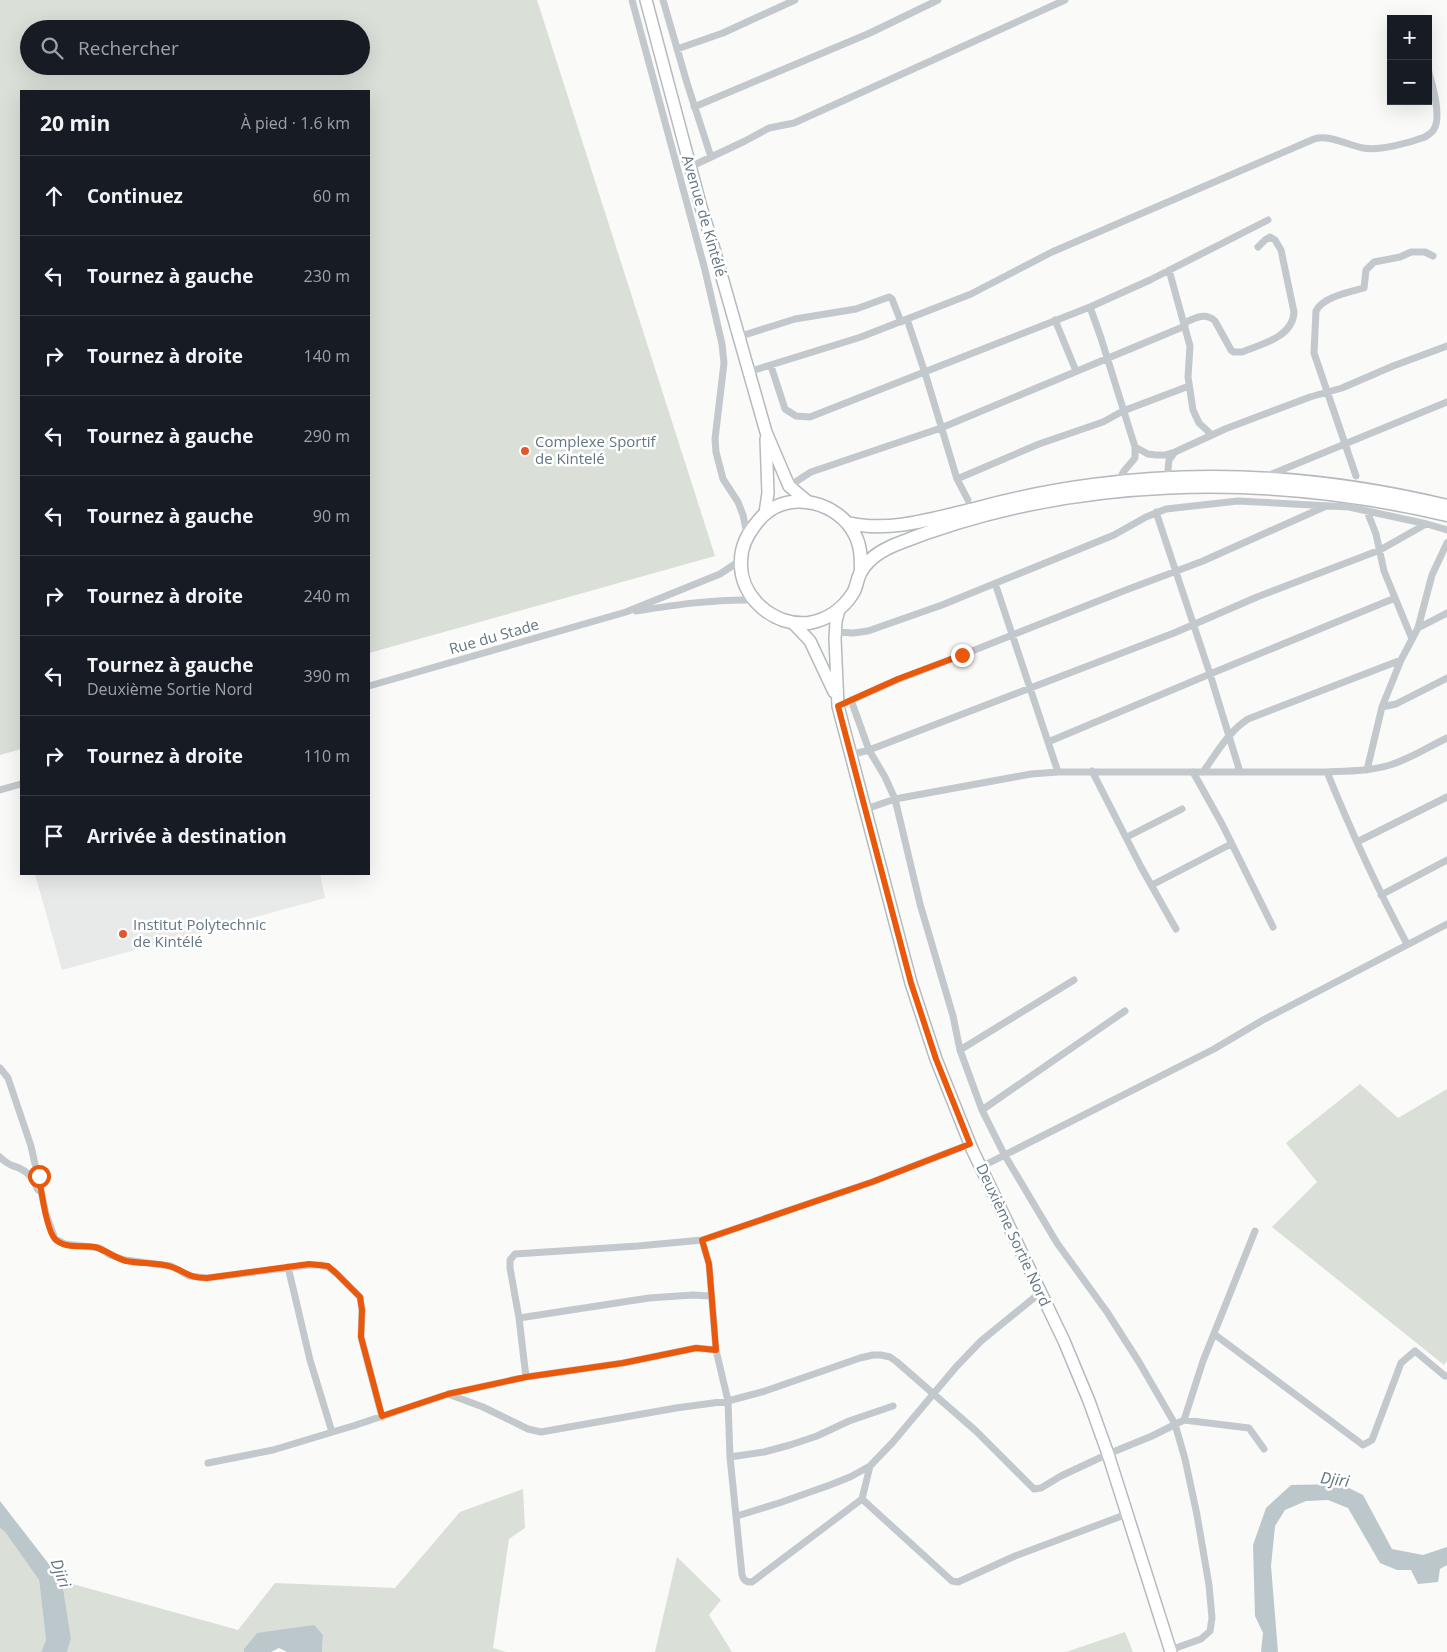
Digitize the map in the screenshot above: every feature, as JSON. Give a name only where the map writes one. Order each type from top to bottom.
[{"type":"highway","points":[[847,523],[871,526],[924,522],[1058,490],[1166,478],[1264,477],[1367,488],[1447,506]]},
{"type":"highway","points":[[861,572],[879,552],[927,533],[1002,512],[1056,500],[1121,491],[1199,487],[1302,491],[1383,502],[1447,515]]},
{"type":"highway","points":[[792,502],[807,502],[822,505],[836,512],[847,523],[859,546],[861,572],[853,593],[839,610],[825,618],[809,623],[793,622],[778,619],[765,611],[754,600],[746,588],[741,560],[747,534],[765,513],[778,506],[792,502]]},
{"type":"main road","name":"Avenue de Kintélé","points":[[646,0],[690,167],[766,432],[789,486],[807,502]]},
{"type":"main road","name":"Avenue de Kintélé","points":[[765,513],[768,493],[766,432]]},
{"type":"main road","name":"Deuxième Sortie Nord","points":[[837,702],[835,632],[839,610]]},
{"type":"main road","name":"Deuxième Sortie Nord","points":[[793,622],[810,641],[837,702],[911,983],[936,1059],[970,1144],[1077,1370],[1108,1454],[1171,1651]]},
{"type":"street","points":[[632,0],[705,270],[722,344],[724,363],[715,439],[716,452],[723,479],[744,515],[747,534]]},
{"type":"street","points":[[663,0],[694,108],[711,157]]},
{"type":"street","points":[[678,49],[724,33],[795,0]]},
{"type":"street","points":[[694,108],[870,33],[938,0]]},
{"type":"street","points":[[690,167],[769,128],[794,123],[1065,0]]},
{"type":"street","points":[[748,372],[861,337],[970,294],[1052,252],[1314,139],[1323,137],[1362,148],[1375,148],[1425,137],[1432,133],[1437,122],[1432,89]]},
{"type":"street","points":[[771,366],[785,409],[796,416],[810,417],[1090,307],[1170,270],[1268,220]]},
{"type":"street","points":[[789,486],[811,472],[941,428],[1202,316],[1212,318],[1215,321],[1231,350],[1242,352],[1268,341],[1286,330],[1293,322],[1294,312],[1281,250],[1275,240],[1270,237],[1258,247]]},
{"type":"street","points":[[1356,476],[1314,353],[1317,308],[1338,295],[1364,288],[1366,270],[1374,262],[1400,257],[1411,252],[1425,252],[1433,256]]},
{"type":"street","points":[[1170,270],[1191,352],[1189,386],[1192,410],[1212,435]]},
{"type":"street","points":[[738,337],[795,319],[856,309],[889,297],[892,299],[904,320],[925,373],[957,479],[968,500]]},
{"type":"street","points":[[1090,307],[1135,448],[1135,458],[1118,482]]},
{"type":"street","points":[[1055,320],[1076,371]]},
{"type":"street","points":[[1135,448],[1148,454],[1156,455],[1175,452],[1212,435],[1310,396],[1342,388],[1447,346]]},
{"type":"street","points":[[957,479],[1039,444],[1103,422],[1123,411],[1189,386]]},
{"type":"street","points":[[1264,477],[1447,402]]},
{"type":"street","points":[[1166,478],[1169,460],[1175,452]]},
{"type":"street","points":[[835,632],[853,633],[873,630],[942,605],[1114,535],[1156,512],[1166,509],[1238,501],[1350,507],[1447,530]]},
{"type":"street","points":[[837,702],[851,700],[898,679],[1203,561],[1327,506]]},
{"type":"street","points":[[1367,510],[1376,534],[1384,571],[1412,639]]},
{"type":"street","points":[[1156,512],[1210,674],[1240,772]]},
{"type":"street","points":[[850,755],[869,750],[1194,625],[1380,550],[1427,524]]},
{"type":"street","points":[[1367,770],[1382,707],[1401,660],[1418,628],[1432,575],[1447,544]]},
{"type":"street","name":"Rue du Stade","points":[[370,686],[626,612],[720,574],[741,560]]},
{"type":"street","points":[[995,583],[1058,772]]},
{"type":"street","points":[[1048,742],[1395,598]]},
{"type":"street","name":"Rue du Stade","points":[[626,612],[686,603],[754,600]]},
{"type":"street","points":[[1418,628],[1447,613]]},
{"type":"street","points":[[1203,772],[1229,737],[1248,719],[1401,660]]},
{"type":"street","points":[[1382,707],[1396,704],[1447,678]]},
{"type":"street","points":[[851,700],[869,750],[895,799],[920,904],[953,1016],[960,1050],[982,1110],[1004,1154],[1057,1243],[1107,1312],[1175,1424],[1197,1515],[1209,1585],[1212,1618],[1210,1630],[1201,1639],[1171,1651]]},
{"type":"street","points":[[866,809],[895,799],[1031,774],[1092,771],[1327,772],[1367,770],[1402,760],[1447,738]]},
{"type":"street","points":[[1092,771],[1141,867],[1176,929]]},
{"type":"street","points":[[1193,772],[1273,927]]},
{"type":"street","points":[[1327,772],[1381,895],[1407,944]]},
{"type":"street","points":[[0,790],[20,784]]},
{"type":"street","points":[[1357,842],[1447,797]]},
{"type":"street","points":[[1127,837],[1182,810]]},
{"type":"street","points":[[1152,885],[1231,844]]},
{"type":"street","points":[[1381,895],[1447,860]]},
{"type":"street","points":[[981,1167],[1214,1049],[1263,1020],[1447,924]]},
{"type":"street","points":[[960,1050],[1074,980]]},
{"type":"street","points":[[982,1110],[1125,1011]]},
{"type":"street","points":[[0,1068],[8,1078],[32,1146],[42,1197],[50,1229],[55,1239],[65,1244],[98,1248],[110,1255],[125,1260],[171,1266],[189,1276],[198,1278],[309,1264],[328,1266],[360,1297],[362,1310],[361,1337],[382,1416]]},
{"type":"street","points":[[526,1377],[510,1260],[515,1254],[702,1240],[872,1182],[970,1144]]},
{"type":"street","points":[[0,1157],[5,1163],[26,1173],[33,1180],[42,1197]]},
{"type":"street","points":[[1184,1420],[1203,1361],[1255,1231]]},
{"type":"street","points":[[702,1240],[709,1264],[716,1350],[728,1401],[730,1456],[744,1580],[752,1582],[862,1499],[870,1466]]},
{"type":"street","points":[[288,1267],[310,1360],[332,1432]]},
{"type":"street","points":[[737,1516],[830,1485],[870,1466],[893,1442],[956,1367],[981,1342],[1041,1292]]},
{"type":"street","points":[[519,1318],[649,1298],[693,1294],[711,1296]]},
{"type":"street","points":[[1214,1334],[1363,1445],[1372,1440],[1401,1363],[1415,1351],[1445,1376]]},
{"type":"street","points":[[208,1463],[273,1450],[448,1394],[526,1377],[623,1363],[696,1348],[716,1350]]},
{"type":"street","points":[[448,1394],[528,1429],[541,1432],[676,1408],[728,1401],[765,1391],[860,1358],[881,1355],[890,1357],[934,1394],[976,1431],[1034,1489],[1041,1488],[1061,1476],[1184,1420],[1249,1428],[1264,1449]]},
{"type":"street","points":[[730,1456],[764,1452],[817,1436],[849,1421],[893,1406]]},
{"type":"street","points":[[862,1499],[952,1581],[958,1582],[1015,1556],[1127,1514]]},
{"type":"shaded area","name":"Complexe Sportif de Kintelé","points":[[0,0],[537,0],[715,556],[370,653],[370,90],[20,90],[20,749],[0,755]]},
{"type":"shaded area","name":"Institut Polytechnic de Kintélé","points":[[35,875],[320,875],[325,898],[62,970]]},
{"type":"shaded area","points":[[1360,1084],[1398,1118],[1447,1089],[1447,1361],[1444,1365],[1272,1227],[1317,1182],[1286,1143]]},
{"type":"shaded area","points":[[1341,1484],[1363,1495],[1392,1549],[1423,1555],[1447,1547],[1447,1565],[1440,1569],[1438,1582],[1418,1584],[1411,1570],[1397,1570],[1380,1563],[1348,1508],[1328,1500],[1306,1501],[1285,1510],[1275,1526],[1271,1566],[1278,1652],[1261,1652],[1263,1633],[1255,1616],[1253,1545],[1266,1508],[1291,1485]]},
{"type":"shaded area","points":[[523,1489],[525,1528],[509,1539],[493,1648],[506,1652],[322,1652],[323,1635],[244,1649],[244,1652],[67,1652],[71,1639],[62,1581],[238,1630],[275,1583],[395,1588],[460,1512]]},
{"type":"shaded area","points":[[0,1501],[62,1581],[71,1639],[67,1652],[41,1652],[46,1640],[39,1580],[5,1532],[0,1528]]},
{"type":"shaded area","points":[[0,1528],[5,1532],[39,1580],[46,1640],[41,1652],[0,1652]]},
{"type":"shaded area","points":[[677,1557],[721,1600],[709,1615],[732,1652],[655,1652]]},
{"type":"shaded area","points":[[314,1625],[323,1635],[322,1652],[287,1652],[279,1648],[271,1652],[244,1652],[244,1649],[257,1633]]},
{"type":"shaded area","points":[[1125,1632],[1133,1652],[1066,1652]]},
{"type":"place","name":"Complexe Sportif de Kintelé","points":[[525,451]]},
{"type":"place","name":"Institut Polytechnic de Kintélé","points":[[123,934]]},
{"type":"route","points":[[39,1176],[50,1229],[55,1239],[65,1244],[98,1248],[110,1255],[125,1260],[171,1266],[189,1276],[198,1278],[309,1264],[328,1266],[360,1297],[362,1310],[361,1337],[382,1416],[448,1394],[526,1377],[654,1358],[696,1348],[716,1350],[709,1264],[702,1240],[872,1182],[970,1144],[936,1059],[911,983],[838,706],[898,679],[962,655]]},
{"type":"water label","name":"Djiri","points":[[1335,1479]]},
{"type":"water label","name":"Djiri","points":[[61,1573]]}]
